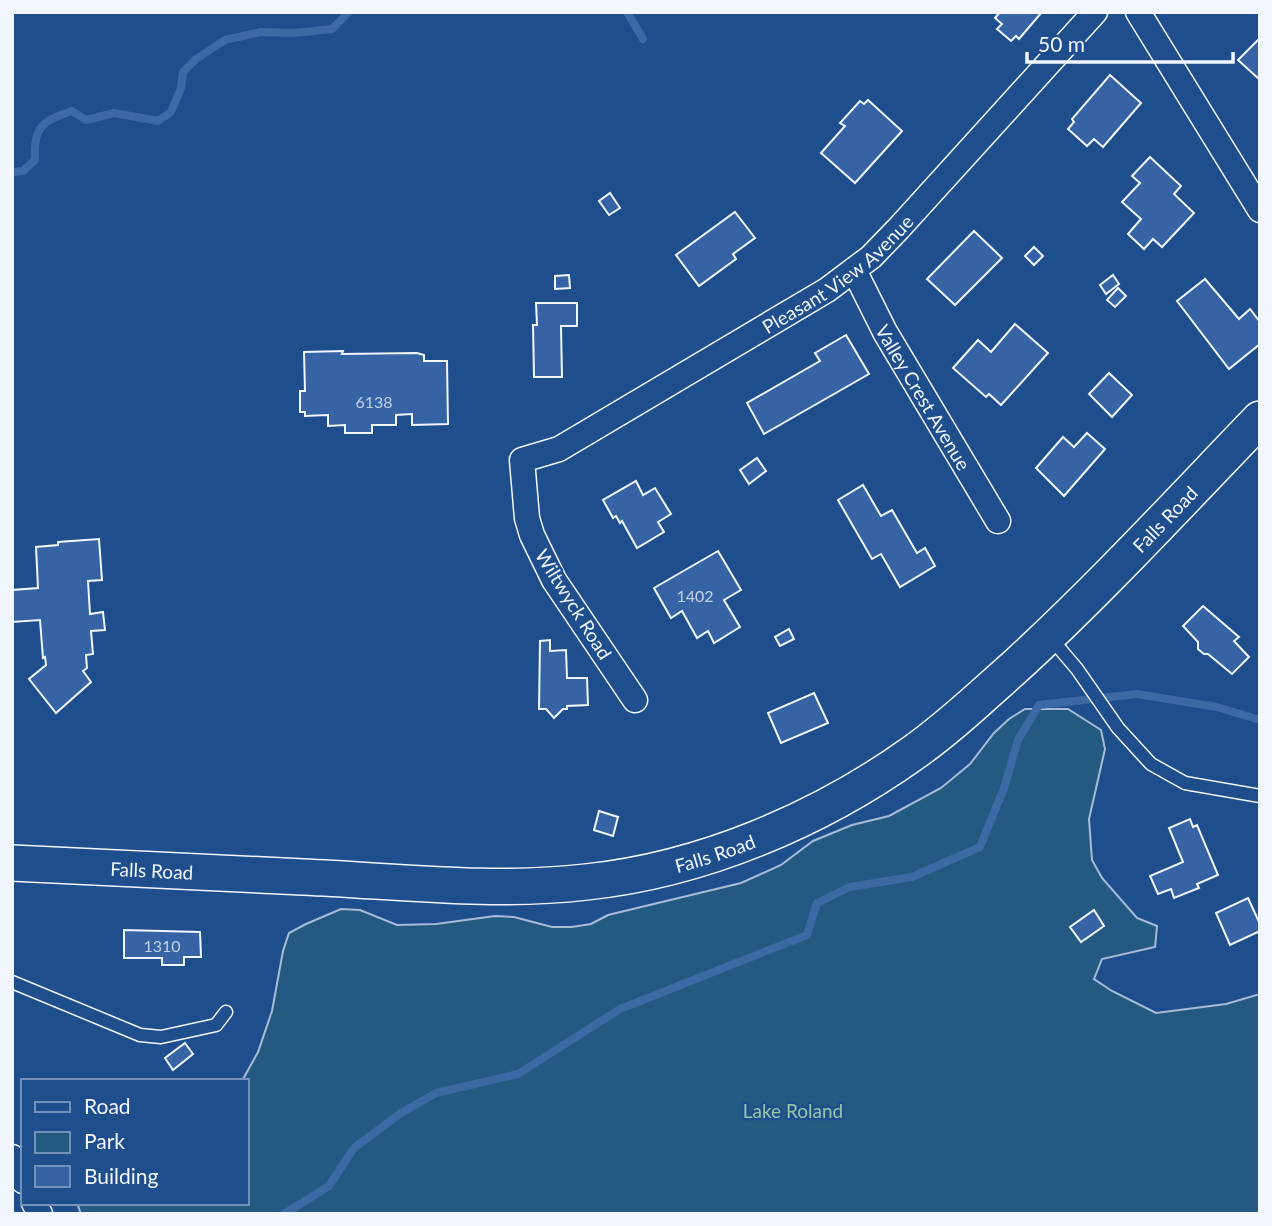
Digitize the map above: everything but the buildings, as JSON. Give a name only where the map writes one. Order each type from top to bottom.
[{"type":"main road","name":"Falls Road","points":[[12,863],[493,886],[583,883],[635,875],[715,853],[771,831],[869,783],[958,718],[1049,635],[1260,419]]},
{"type":"street","name":"Pleasant View Avenue","points":[[522,460],[559,449],[827,289],[854,270],[899,228],[1095,12]]},
{"type":"street","points":[[1138,12],[1260,210]]},
{"type":"street","name":"Valley Crest Avenue","points":[[854,270],[885,332],[998,521]]},
{"type":"street","name":"Wiltwyck Road","points":[[522,460],[527,518],[532,536],[554,580],[635,700]]},
{"type":"street","points":[[12,1157],[21,1177]]},
{"type":"lane","points":[[1049,635],[1077,669],[1118,728],[1151,764],[1185,783],[1260,796]]},
{"type":"lane","points":[[12,982],[140,1035],[161,1037],[216,1025],[226,1012]]},
{"type":"green space","name":"Lake Roland","points":[[1025,709],[1068,709],[1101,730],[1105,749],[1089,819],[1092,860],[1102,878],[1137,918],[1157,926],[1155,947],[1102,959],[1094,979],[1156,1013],[1226,1004],[1260,994],[1260,1214],[81,1214],[78,1205],[248,1205],[248,1079],[243,1079],[258,1052],[272,1011],[289,933],[341,909],[360,910],[397,925],[436,924],[495,916],[514,917],[552,927],[572,927],[591,924],[608,915],[741,883],[781,865],[813,841],[852,825],[889,816],[941,788],[970,764],[994,733]]},
{"type":"waterway","points":[[12,172],[23,171],[35,160],[38,133],[41,127],[53,118],[72,111],[86,120],[114,113],[158,121],[171,112],[181,88],[183,72],[196,59],[225,40],[261,32],[295,33],[332,29],[349,12]]},
{"type":"waterway","points":[[627,12],[643,39]]},
{"type":"waterway","points":[[284,1214],[329,1186],[354,1148],[401,1113],[436,1093],[518,1074],[620,1009],[807,935],[817,903],[850,887],[912,877],[980,847],[1004,788],[1018,740],[1039,705],[1137,694],[1217,707],[1260,720]]}]
